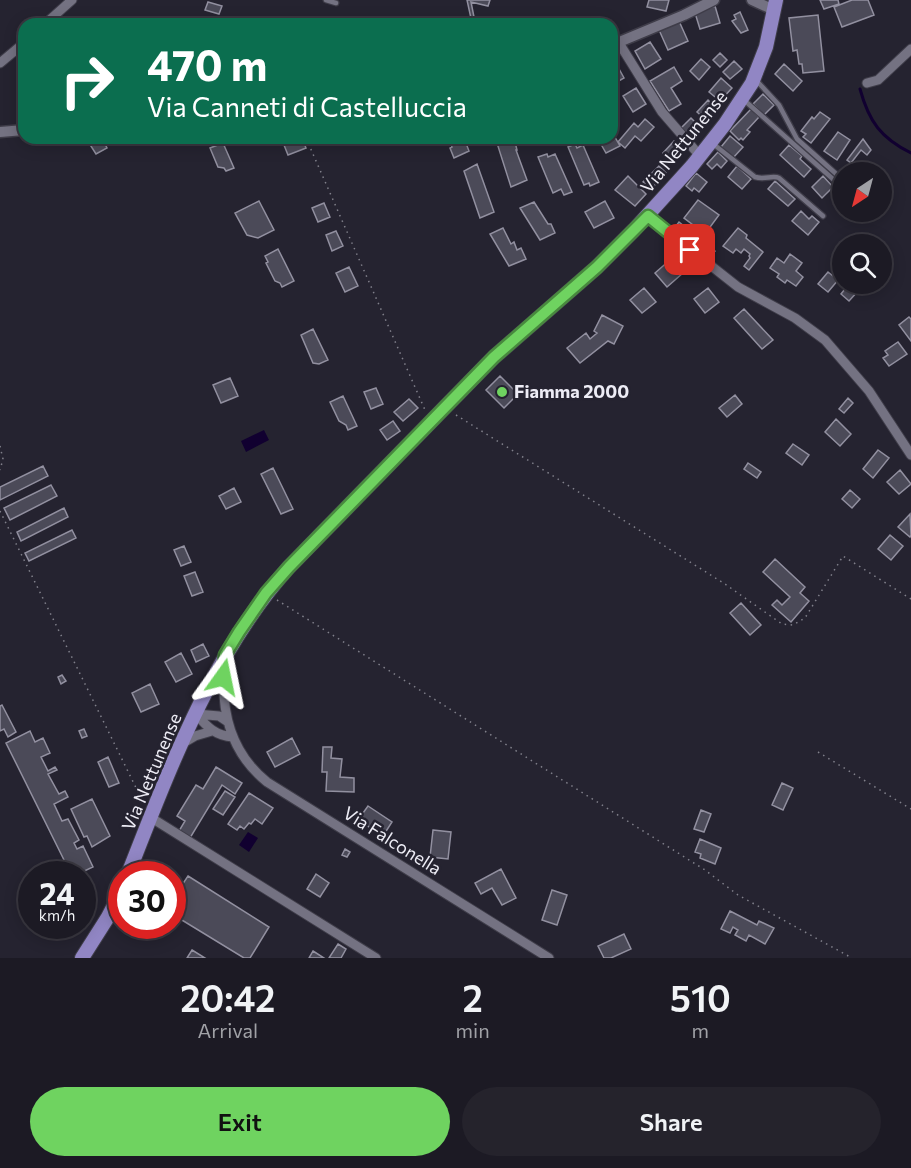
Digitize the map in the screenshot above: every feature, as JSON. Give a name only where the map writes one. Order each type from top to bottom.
[{"type":"main road","name":"Via Nettunense","points":[[133,861],[183,743],[225,655],[242,626],[266,593],[512,340],[597,267],[648,216],[700,156],[743,99],[754,79],[766,47],[775,5]]},
{"type":"main road","points":[[82,958],[108,917]]},
{"type":"street","points":[[52,18],[72,0]]},
{"type":"street","points":[[618,43],[714,0]]},
{"type":"street","points":[[752,0],[775,5]]},
{"type":"street","points":[[0,63],[18,48]]},
{"type":"street","points":[[618,48],[662,112],[700,156]]},
{"type":"street","points":[[867,83],[878,80],[911,49]]},
{"type":"street","points":[[0,132],[18,130]]},
{"type":"street","points":[[648,216],[738,288],[795,318],[819,334],[869,391],[911,455]]},
{"type":"street","name":"Via Falconella","points":[[225,655],[223,690],[228,722],[245,761],[267,782],[549,958]]},
{"type":"street","points":[[196,714],[219,716],[228,722]]},
{"type":"street","points":[[196,714],[212,731],[233,737]]},
{"type":"street","points":[[183,743],[203,732],[212,731]]},
{"type":"street","points":[[150,817],[376,958]]},
{"type":"lane","points":[[326,0],[336,3]]},
{"type":"lane","points":[[754,79],[779,105],[797,139],[832,170]]},
{"type":"lane","points":[[743,99],[832,178]]},
{"type":"lane","points":[[711,142],[755,177],[779,178],[823,216]]},
{"type":"path","points":[[309,144],[430,422]]},
{"type":"path","points":[[444,408],[725,584],[782,624],[793,625],[805,618],[843,556],[911,599]]},
{"type":"path","points":[[0,446],[3,459],[0,470]]},
{"type":"path","points":[[0,511],[150,817]]},
{"type":"path","points":[[266,593],[698,865],[738,895],[852,958]]},
{"type":"path","points":[[818,752],[911,809]]},
{"type":"shaded area","points":[[264,430],[269,440],[246,452],[241,441]]},
{"type":"shaded area","points":[[248,832],[258,838],[249,852],[239,845]]},
{"type":"building","points":[[467,0],[490,0],[488,6],[471,2],[474,18],[471,18]]},
{"type":"building","points":[[649,0],[669,0],[666,11],[647,7]]},
{"type":"building","points":[[820,0],[838,0],[839,4],[824,9]]},
{"type":"building","points":[[852,0],[868,0],[874,15],[842,27],[834,7]]},
{"type":"building","points":[[208,2],[222,6],[219,14],[205,10]]},
{"type":"building","points":[[715,6],[720,23],[700,29],[695,13]]},
{"type":"building","points":[[740,12],[748,30],[741,33],[732,21],[736,19],[734,15]]},
{"type":"building","points":[[818,15],[824,71],[803,73],[797,50],[793,51],[789,18]]},
{"type":"building","points":[[679,21],[688,41],[668,50],[659,30]]},
{"type":"building","points":[[650,42],[661,59],[645,69],[635,51]]},
{"type":"building","points":[[720,53],[727,60],[720,67],[713,60]]},
{"type":"building","points":[[701,59],[710,67],[699,80],[690,71]]},
{"type":"building","points":[[734,61],[742,69],[730,79],[723,72]]},
{"type":"building","points":[[784,64],[802,81],[793,91],[775,74]]},
{"type":"building","points":[[618,67],[624,78],[618,82]]},
{"type":"building","points":[[674,67],[682,81],[671,88],[681,104],[669,111],[650,81]]},
{"type":"building","points":[[721,78],[732,88],[720,101],[709,92]]},
{"type":"building","points":[[636,88],[646,104],[633,112],[623,96]]},
{"type":"building","points":[[763,94],[774,105],[764,115],[753,104]]},
{"type":"building","points":[[708,100],[718,110],[707,121],[697,112]]},
{"type":"building","points":[[751,109],[759,117],[747,130],[750,132],[743,140],[741,138],[739,140],[730,131]]},
{"type":"building","points":[[820,112],[830,119],[811,143],[803,137],[806,134],[801,131],[812,117],[814,119]]},
{"type":"building","points":[[691,118],[700,127],[689,139],[679,130]]},
{"type":"building","points":[[645,119],[654,127],[641,141],[635,136],[625,148],[618,142],[634,123],[638,127]]},
{"type":"building","points":[[838,132],[850,140],[837,160],[824,151]]},
{"type":"building","points":[[730,136],[743,147],[733,158],[721,147]]},
{"type":"building","points":[[863,139],[871,150],[867,155],[861,150],[852,162],[847,160]]},
{"type":"building","points":[[674,141],[683,149],[671,161],[663,153]]},
{"type":"building","points":[[618,142],[620,146],[606,153],[601,144]]},
{"type":"building","points":[[90,144],[105,144],[107,148],[96,154]]},
{"type":"building","points":[[223,144],[234,168],[226,171],[218,167],[210,148]]},
{"type":"building","points":[[284,144],[304,144],[306,148],[288,155]]},
{"type":"building","points":[[451,144],[466,144],[469,151],[454,158],[450,148]]},
{"type":"building","points":[[497,144],[516,144],[527,180],[511,187]]},
{"type":"building","points":[[575,144],[577,148],[583,145],[599,182],[590,186],[589,183],[584,185],[568,147]]},
{"type":"building","points":[[789,145],[802,156],[800,159],[811,169],[804,177],[780,155]]},
{"type":"building","points":[[718,152],[727,161],[721,168],[717,164],[712,169],[707,164]]},
{"type":"building","points":[[547,154],[548,157],[555,154],[572,192],[564,195],[561,189],[553,193],[538,157]]},
{"type":"building","points":[[477,164],[494,212],[480,218],[464,171]]},
{"type":"building","points":[[659,166],[666,173],[651,189],[643,182]]},
{"type":"building","points":[[737,166],[751,179],[742,189],[728,177]]},
{"type":"building","points":[[696,173],[707,182],[699,192],[694,188],[692,191],[686,186]]},
{"type":"building","points":[[628,176],[646,194],[635,206],[615,190]]},
{"type":"building","points":[[823,176],[832,186],[822,198],[812,187]]},
{"type":"building","points":[[775,181],[795,199],[788,206],[768,189]]},
{"type":"building","points":[[698,200],[719,215],[705,234],[684,218]]},
{"type":"building","points":[[259,201],[274,230],[258,238],[247,235],[235,213]]},
{"type":"building","points":[[605,201],[614,218],[594,228],[585,212]]},
{"type":"building","points":[[534,202],[555,233],[540,240],[520,208]]},
{"type":"building","points":[[324,203],[330,217],[318,222],[312,208]]},
{"type":"building","points":[[801,211],[809,219],[812,216],[819,222],[808,235],[792,221]]},
{"type":"building","points":[[679,222],[690,231],[687,235],[690,237],[686,242],[672,231]]},
{"type":"building","points":[[503,228],[511,244],[514,242],[517,250],[521,248],[526,259],[509,266],[490,234]]},
{"type":"building","points":[[738,228],[763,252],[749,270],[744,266],[750,254],[744,249],[741,253],[736,249],[733,253],[723,246]]},
{"type":"building","points":[[336,231],[343,246],[332,251],[326,235]]},
{"type":"building","points":[[700,239],[715,251],[708,260],[693,248]]},
{"type":"building","points":[[278,249],[294,281],[282,287],[275,281],[265,256]]},
{"type":"building","points":[[790,254],[802,263],[796,271],[803,277],[796,286],[787,280],[785,283],[777,277],[779,274],[770,268],[777,258],[784,263]]},
{"type":"building","points":[[671,259],[683,273],[667,287],[655,273]]},
{"type":"building","points":[[349,267],[358,286],[345,292],[336,273]]},
{"type":"building","points":[[828,272],[832,275],[832,287],[828,292],[818,284]]},
{"type":"building","points":[[644,288],[656,302],[642,313],[630,300]]},
{"type":"building","points":[[708,288],[719,302],[705,313],[694,299]]},
{"type":"building","points":[[841,294],[855,294],[849,301]]},
{"type":"building","points":[[744,309],[773,340],[762,349],[734,318]]},
{"type":"building","points":[[602,315],[623,326],[614,344],[608,341],[580,363],[567,348],[586,333],[590,339],[597,333],[594,331]]},
{"type":"building","points":[[909,317],[911,319],[911,341],[899,325]]},
{"type":"building","points":[[313,329],[328,360],[319,364],[313,363],[301,335]]},
{"type":"building","points":[[898,342],[907,354],[889,366],[883,358],[888,355],[885,351]]},
{"type":"building","name":"Fiamma 2000","points":[[500,376],[518,394],[504,408],[486,390]]},
{"type":"building","points":[[230,378],[238,396],[221,403],[213,385]]},
{"type":"building","points":[[376,388],[383,404],[371,409],[364,392]]},
{"type":"building","points":[[735,395],[742,404],[727,417],[719,408]]},
{"type":"building","points":[[343,396],[357,426],[348,430],[346,425],[339,421],[330,402]]},
{"type":"building","points":[[848,398],[853,403],[844,413],[839,409]]},
{"type":"building","points":[[409,399],[418,408],[403,421],[394,412]]},
{"type":"building","points":[[836,419],[851,434],[840,446],[825,432]]},
{"type":"building","points":[[393,421],[400,431],[387,440],[380,430]]},
{"type":"building","points":[[793,444],[809,455],[802,465],[786,453]]},
{"type":"building","points":[[878,450],[889,458],[873,478],[863,469]]},
{"type":"building","points":[[748,463],[761,472],[757,478],[744,469]]},
{"type":"building","points":[[43,466],[48,476],[0,500],[0,487]]},
{"type":"building","points":[[273,468],[293,509],[281,514],[261,474]]},
{"type":"building","points":[[900,470],[911,484],[899,494],[887,482]]},
{"type":"building","points":[[51,485],[57,496],[10,520],[4,508]]},
{"type":"building","points":[[234,488],[241,502],[226,509],[219,496]]},
{"type":"building","points":[[850,490],[860,499],[852,508],[842,499]]},
{"type":"building","points":[[64,508],[68,517],[21,541],[17,532]]},
{"type":"building","points":[[910,514],[911,535],[910,537],[898,527]]},
{"type":"building","points":[[72,530],[76,538],[29,561],[25,553]]},
{"type":"building","points":[[890,535],[903,546],[891,560],[878,549]]},
{"type":"building","points":[[184,546],[191,562],[181,566],[174,550]]},
{"type":"building","points":[[775,559],[805,587],[800,593],[809,601],[791,622],[772,605],[777,600],[782,605],[790,597],[763,572]]},
{"type":"building","points":[[195,572],[203,592],[192,596],[184,576]]},
{"type":"building","points":[[741,603],[761,625],[750,635],[730,613]]},
{"type":"building","points":[[203,644],[209,656],[196,662],[191,650]]},
{"type":"building","points":[[181,653],[192,674],[176,682],[165,662]]},
{"type":"building","points":[[62,675],[66,681],[61,684],[58,677]]},
{"type":"building","points":[[150,684],[159,704],[141,712],[132,693]]},
{"type":"building","points":[[2,705],[16,732],[8,737],[4,729],[0,731],[0,706]]},
{"type":"building","points":[[84,729],[87,736],[82,738],[79,731]]},
{"type":"building","points":[[30,731],[35,742],[43,738],[50,753],[41,757],[48,771],[55,767],[57,770],[48,774],[59,794],[65,791],[68,797],[54,804],[62,821],[68,819],[79,840],[74,843],[77,849],[83,846],[90,861],[65,861],[6,743]]},
{"type":"building","points":[[292,738],[300,754],[275,767],[267,752]]},
{"type":"building","points":[[323,747],[332,747],[331,758],[342,759],[340,777],[354,778],[354,792],[326,791],[327,772],[322,772]]},
{"type":"building","points":[[108,757],[119,783],[109,787],[98,762]]},
{"type":"building","points":[[216,767],[242,783],[235,794],[222,785],[190,838],[179,831],[185,821],[177,816],[196,785],[203,789]]},
{"type":"building","points":[[782,783],[793,788],[783,810],[772,805]]},
{"type":"building","points":[[225,791],[235,797],[223,815],[213,809]]},
{"type":"building","points":[[249,793],[273,808],[262,824],[255,819],[244,829],[240,826],[237,830],[228,824]]},
{"type":"building","points":[[92,799],[110,836],[92,847],[87,836],[84,837],[71,809]]},
{"type":"building","points":[[368,806],[392,822],[383,836],[358,820]]},
{"type":"building","points":[[701,810],[711,814],[704,832],[694,829]]},
{"type":"building","points":[[433,830],[451,832],[448,859],[430,857]]},
{"type":"building","points":[[700,839],[721,848],[715,864],[700,858],[701,854],[695,852]]},
{"type":"building","points":[[345,849],[350,852],[347,857],[342,855]]},
{"type":"building","points":[[501,869],[516,898],[502,905],[492,888],[481,894],[475,883]]},
{"type":"building","points":[[316,874],[329,883],[320,897],[307,889]]},
{"type":"building","points":[[188,876],[269,927],[250,958],[244,958],[186,923],[186,879]]},
{"type":"building","points":[[552,890],[567,895],[557,925],[542,920]]},
{"type":"building","points":[[730,911],[757,925],[759,921],[774,928],[765,944],[749,935],[746,941],[735,935],[738,930],[733,927],[730,933],[721,929]]},
{"type":"building","points":[[624,934],[631,949],[611,958],[604,958],[598,946]]},
{"type":"building","points":[[338,944],[346,949],[341,958],[329,958]]},
{"type":"building","points":[[192,950],[205,958],[187,958]]},
{"type":"building","points":[[313,951],[324,958],[309,958]]},
{"type":"waterway","points":[[860,89],[872,120],[878,128],[884,135],[911,153]]},
{"type":"place","name":"Fiamma 2000","points":[[502,392]]},
{"type":"route","points":[[223,677],[225,655],[272,586],[362,491],[517,335],[597,267],[648,216],[690,250]]}]
